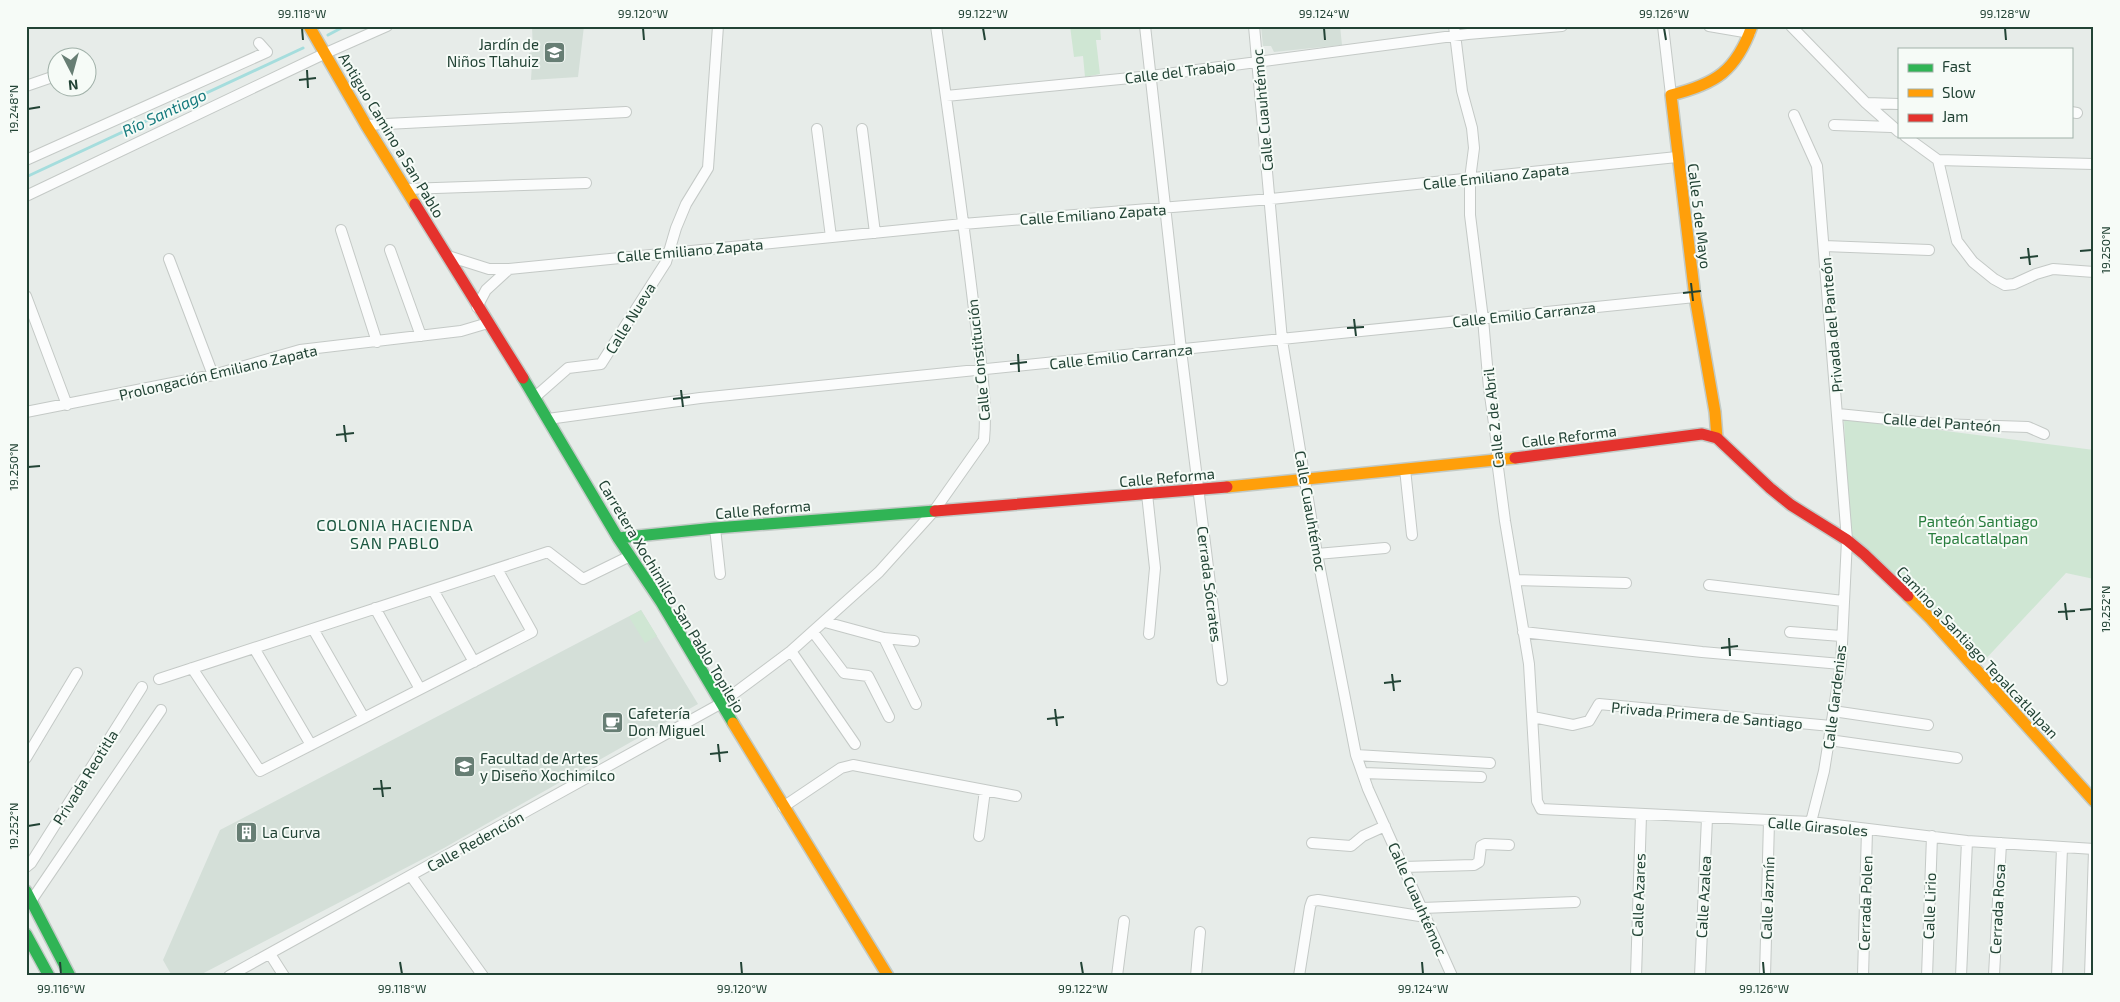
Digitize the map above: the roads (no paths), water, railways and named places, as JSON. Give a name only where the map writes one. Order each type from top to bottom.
[{"type":"street","name":"Antiguo Camino a San Pablo","points":[[309,26],[366,125],[432,231]]},
{"type":"street","points":[[26,196],[326,53],[387,26]]},
{"type":"street","name":"Calle Nueva","points":[[535,397],[568,368],[601,364],[666,262],[667,252],[686,204],[708,168],[718,26]]},
{"type":"street","name":"Calle Constitución","points":[[720,704],[792,651],[879,572],[934,511],[984,440],[985,428],[981,370],[964,224],[936,26]]},
{"type":"street","name":"Cerrada Sócrates","points":[[1145,26],[1197,488],[1222,680]]},
{"type":"street","name":"Calle Cuauhtémoc","points":[[1254,26],[1271,199],[1282,340],[1317,554],[1356,755],[1385,826],[1452,976]]},
{"type":"street","name":"Calle del Trabajo","points":[[946,96],[1151,76],[1454,31],[1562,26]]},
{"type":"street","name":"Calle 5 de Mayo","points":[[1663,26],[1695,297],[1715,412],[1717,438]]},
{"type":"street","points":[[1671,95],[1697,90],[1726,74],[1736,63],[1751,30],[1709,26]]},
{"type":"street","points":[[1791,26],[1866,103],[1895,129]]},
{"type":"street","name":"Calle 2 de Abril","points":[[1454,31],[1462,91],[1473,135],[1470,215],[1505,521],[1529,664],[1537,801],[1541,809]]},
{"type":"street","points":[[26,160],[267,52],[259,43]]},
{"type":"street","points":[[26,86],[48,78]]},
{"type":"street","points":[[1866,103],[1898,104]]},
{"type":"street","points":[[366,125],[626,112]]},
{"type":"street","name":"Privada del Panteón","points":[[1794,116],[1817,166],[1847,540]]},
{"type":"street","points":[[1834,125],[1895,129]]},
{"type":"street","points":[[818,129],[830,237]]},
{"type":"street","points":[[862,129],[875,233]]},
{"type":"street","points":[[1908,138],[1938,160],[2094,164]]},
{"type":"street","name":"Calle Emiliano Zapata","points":[[448,256],[489,269],[508,269],[964,224],[1271,199],[1678,157]]},
{"type":"street","points":[[1938,160],[1957,241],[1973,262],[1994,278],[2005,285],[2014,284],[2053,269],[2094,272]]},
{"type":"street","points":[[406,189],[586,183]]},
{"type":"street","points":[[341,230],[377,342]]},
{"type":"street","name":"Carretera Xochimilco San Pablo Topilejo","points":[[432,231],[477,307],[535,397],[618,538],[661,602],[782,807],[888,976]]},
{"type":"street","points":[[1824,246],[1929,250]]},
{"type":"street","points":[[390,250],[421,336]]},
{"type":"street","points":[[169,259],[213,375]]},
{"type":"street","points":[[477,307],[486,290],[508,269]]},
{"type":"street","points":[[26,296],[67,405]]},
{"type":"street","name":"Calle Emilio Carranza","points":[[548,419],[700,398],[1695,297]]},
{"type":"street","name":"Prolongación Emiliano Zapata","points":[[26,412],[213,375],[300,350],[461,331],[488,323]]},
{"type":"street","name":"Calle del Panteón","points":[[1838,414],[1938,424],[2028,427],[2044,434]]},
{"type":"street","name":"Calle Reforma","points":[[618,538],[715,528],[1305,480],[1497,460],[1702,434],[1717,438]]},
{"type":"street","name":"Camino a Santiago Tepalcatlalpan","points":[[1717,438],[1791,505],[1847,540],[1930,618],[2092,798]]},
{"type":"street","points":[[1406,469],[1412,535]]},
{"type":"street","points":[[1147,494],[1155,568],[1149,634]]},
{"type":"street","points":[[715,528],[720,574]]},
{"type":"street","name":"Calle Gardenias","points":[[1811,822],[1824,771],[1841,664],[1847,540]]},
{"type":"street","points":[[1317,554],[1385,548]]},
{"type":"street","points":[[159,679],[548,552],[584,579],[630,556]]},
{"type":"street","points":[[192,668],[260,771],[532,632],[497,569]]},
{"type":"street","points":[[1516,580],[1626,583]]},
{"type":"street","points":[[1709,585],[1843,601]]},
{"type":"street","points":[[433,590],[474,662]]},
{"type":"street","points":[[375,608],[420,689]]},
{"type":"street","points":[[825,622],[884,638],[914,641]]},
{"type":"street","points":[[313,629],[364,718]]},
{"type":"street","points":[[813,632],[844,673],[868,676],[889,716]]},
{"type":"street","points":[[1523,632],[1702,652],[1841,664]]},
{"type":"street","points":[[1790,632],[1841,636]]},
{"type":"street","points":[[884,638],[916,704]]},
{"type":"street","points":[[254,648],[311,745]]},
{"type":"street","points":[[792,651],[855,744]]},
{"type":"street","points":[[26,758],[77,673]]},
{"type":"street","name":"Privada Reotitla","points":[[26,867],[31,863],[142,687]]},
{"type":"street","name":"Calle Redención","points":[[229,976],[720,704]]},
{"type":"street","name":"Privada Primera de Santiago","points":[[1533,717],[1573,725],[1589,721],[1600,704],[1831,726]]},
{"type":"street","points":[[29,905],[161,710]]},
{"type":"street","points":[[1834,711],[1928,725]]},
{"type":"street","points":[[1829,740],[1957,758]]},
{"type":"street","points":[[1356,755],[1490,763]]},
{"type":"street","points":[[782,807],[841,768],[854,765],[1016,796]]},
{"type":"street","points":[[1362,773],[1481,777]]},
{"type":"street","points":[[979,836],[985,790]]},
{"type":"street","name":"Calle Girasoles","points":[[1541,809],[1811,822],[1967,841],[2094,850]]},
{"type":"street","name":"Calle Azares","points":[[1636,976],[1640,815]]},
{"type":"street","name":"Calle Azalea","points":[[1700,976],[1707,818]]},
{"type":"street","name":"Calle Jazmín","points":[[1765,976],[1769,821]]},
{"type":"street","points":[[1312,843],[1351,846],[1363,836],[1385,826]]},
{"type":"street","name":"Cerrada Polen","points":[[1863,976],[1867,830]]},
{"type":"street","name":"Calle Lirio","points":[[1927,976],[1932,836]]},
{"type":"street","points":[[1961,976],[1967,841]]},
{"type":"street","name":"Cerrada Rosa","points":[[1994,975],[2000,843]]},
{"type":"street","points":[[1403,866],[1474,865],[1479,862],[1480,846],[1485,844],[1509,845]]},
{"type":"street","points":[[2057,976],[2062,848]]},
{"type":"street","points":[[2090,976],[2094,850]]},
{"type":"street","points":[[411,876],[483,976]]},
{"type":"street","points":[[26,891],[29,905],[70,976]]},
{"type":"street","points":[[1299,976],[1312,901],[1318,900],[1424,912],[1575,902]]},
{"type":"street","points":[[1117,976],[1124,921]]},
{"type":"street","points":[[1196,976],[1200,932]]},
{"type":"street","points":[[26,934],[32,954],[49,976]]},
{"type":"street","points":[[32,954],[54,948]]},
{"type":"street","points":[[270,954],[284,976]]},
{"type":"waterway","name":"Río Santiago","points":[[328,35],[345,26]]},
{"type":"waterway","name":"Río Santiago","points":[[26,177],[303,48]]},
{"type":"place","name":"Jardín de Niños Tlahuiz","points":[[555,53]]},
{"type":"place","name":"Cafetería Don Miguel","points":[[612,722]]},
{"type":"place","name":"Facultad de Artes y Diseño Xochimilco","points":[[464,767]]},
{"type":"place","name":"La Curva","points":[[246,832]]},
{"type":"district","name":"COLONIA HACIENDA SAN PABLO","points":[[395,533]]},
{"type":"park label","name":"Panteón Santiago Tepalcatlalpan","points":[[1978,530]]}]
